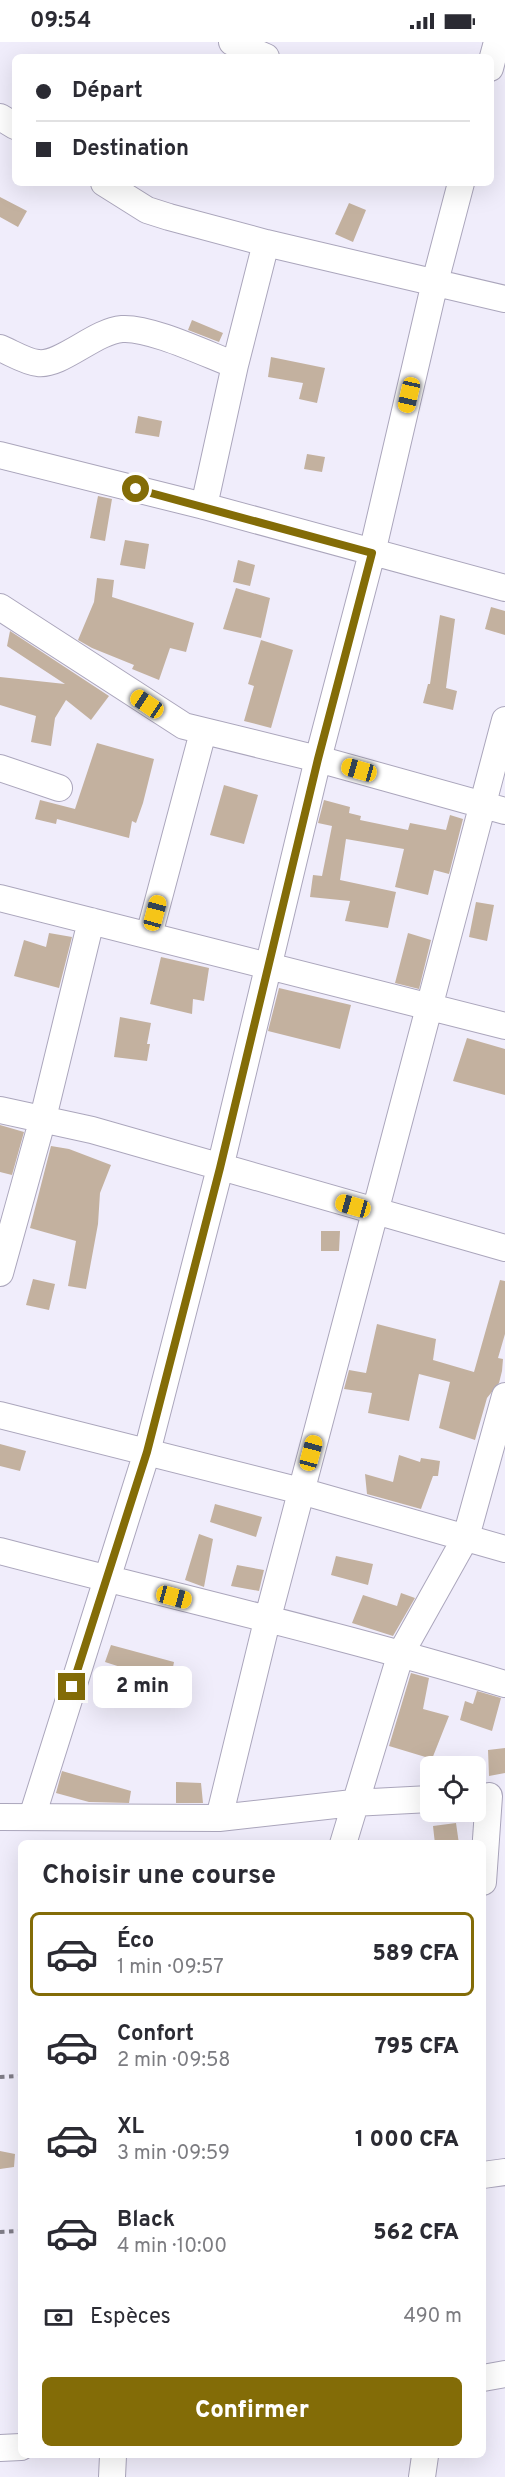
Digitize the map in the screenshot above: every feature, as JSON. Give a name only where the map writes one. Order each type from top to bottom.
[{"type":"street","points":[[232,42],[259,54]]},
{"type":"street","points":[[109,186],[147,210],[266,243],[505,300]]},
{"type":"street","points":[[32,1817],[105,1579],[147,1452],[270,966],[318,759],[372,553],[435,282],[460,186]]},
{"type":"street","points":[[204,506],[235,365],[266,243]]},
{"type":"street","points":[[0,348],[37,363],[54,363],[72,350],[119,329],[137,329],[235,365]]},
{"type":"street","points":[[0,455],[204,506],[505,588]]},
{"type":"street","points":[[0,607],[184,726],[318,759],[494,808]]},
{"type":"street","points":[[219,1818],[267,1621],[429,1007],[494,808],[505,720]]},
{"type":"street","points":[[149,935],[203,732]]},
{"type":"street","points":[[0,768],[59,788]]},
{"type":"street","points":[[0,898],[505,1026]]},
{"type":"street","points":[[0,1272],[43,1118],[91,921]]},
{"type":"street","points":[[0,1110],[43,1118],[505,1248]]},
{"type":"street","points":[[344,1840],[353,1803],[401,1653],[466,1537],[505,1396]]},
{"type":"street","points":[[0,1414],[301,1491],[505,1549]]},
{"type":"street","points":[[0,1551],[267,1621],[401,1653],[505,1684]]},
{"type":"street","points":[[486,1845],[490,1796]]},
{"type":"street","points":[[0,1817],[219,1818],[353,1803],[420,1800]]},
{"type":"street","points":[[486,2175],[505,2172]]},
{"type":"street","points":[[486,2377],[505,2374]]},
{"type":"street","points":[[0,2448],[18,2447]]},
{"type":"street","points":[[112,2477],[113,2458]]},
{"type":"street","points":[[422,2477],[425,2458]]},
{"type":"path","points":[[0,2077],[18,2076]]},
{"type":"path","points":[[0,2232],[18,2231]]},
{"type":"building","points":[[0,197],[27,211],[18,227],[0,217]]},
{"type":"building","points":[[349,203],[366,210],[353,242],[335,234]]},
{"type":"building","points":[[192,320],[223,333],[219,342],[188,330]]},
{"type":"building","points":[[271,357],[325,368],[317,403],[299,399],[303,383],[268,377]]},
{"type":"building","points":[[138,416],[162,421],[159,437],[135,433]]},
{"type":"building","points":[[307,454],[325,457],[322,472],[304,469]]},
{"type":"building","points":[[98,496],[112,499],[105,541],[90,538]]},
{"type":"building","points":[[125,540],[149,544],[145,569],[120,565]]},
{"type":"building","points":[[238,560],[255,565],[250,586],[233,582]]},
{"type":"building","points":[[97,578],[114,580],[112,597],[194,623],[186,652],[170,648],[159,680],[132,669],[134,665],[78,640],[94,602]]},
{"type":"building","points":[[236,588],[270,598],[261,638],[223,629]]},
{"type":"building","points":[[491,607],[505,611],[505,635],[485,629]]},
{"type":"building","points":[[440,615],[455,619],[446,688],[457,691],[453,710],[423,703],[428,684],[430,684]]},
{"type":"building","points":[[10,631],[109,696],[91,720],[66,700],[55,718],[51,746],[31,742],[36,716],[0,705],[0,677],[65,684],[7,646]]},
{"type":"building","points":[[261,640],[293,650],[271,728],[244,721],[254,686],[248,684]]},
{"type":"building","points":[[97,743],[154,759],[143,803],[136,823],[132,821],[129,838],[57,819],[56,824],[35,819],[40,800],[75,809]]},
{"type":"building","points":[[224,785],[258,795],[244,844],[210,835]]},
{"type":"building","points":[[324,800],[350,807],[349,813],[361,816],[360,820],[408,830],[410,823],[446,830],[450,815],[463,819],[449,874],[434,870],[428,895],[395,887],[404,849],[346,839],[340,880],[396,892],[388,928],[345,921],[350,901],[310,897],[313,875],[322,876],[332,826],[318,823]]},
{"type":"building","points":[[476,902],[494,905],[487,941],[469,937]]},
{"type":"building","points":[[49,933],[72,937],[59,988],[14,976],[24,940],[46,947]]},
{"type":"building","points":[[408,933],[431,940],[419,989],[395,983]]},
{"type":"building","points":[[161,957],[209,968],[204,1001],[193,999],[192,1014],[150,1004]]},
{"type":"building","points":[[279,988],[351,1005],[340,1049],[268,1031]]},
{"type":"building","points":[[120,1017],[151,1023],[147,1061],[114,1057]]},
{"type":"building","points":[[467,1038],[505,1049],[505,1095],[453,1081]]},
{"type":"building","points":[[0,1125],[24,1132],[12,1175],[0,1172]]},
{"type":"building","points":[[51,1146],[69,1149],[111,1165],[100,1193],[98,1224],[86,1289],[68,1286],[76,1241],[30,1228]]},
{"type":"building","points":[[321,1231],[340,1231],[339,1251],[321,1251]]},
{"type":"building","points":[[33,1279],[55,1284],[49,1310],[26,1305]]},
{"type":"building","points":[[500,1280],[505,1281],[505,1334],[498,1358],[503,1359],[502,1371],[499,1383],[487,1398],[475,1440],[439,1428],[450,1382],[419,1374],[409,1421],[368,1413],[372,1393],[344,1389],[349,1370],[366,1373],[377,1324],[436,1339],[433,1360],[474,1372]]},
{"type":"building","points":[[0,1444],[26,1451],[20,1471],[0,1466]]},
{"type":"building","points":[[399,1455],[420,1462],[421,1458],[440,1461],[438,1476],[433,1476],[421,1509],[367,1494],[365,1474],[393,1482]]},
{"type":"building","points":[[215,1504],[262,1517],[256,1537],[210,1522]]},
{"type":"building","points":[[199,1534],[213,1539],[204,1587],[185,1580]]},
{"type":"building","points":[[336,1556],[373,1564],[368,1585],[331,1575]]},
{"type":"building","points":[[237,1565],[264,1570],[259,1591],[231,1586]]},
{"type":"building","points":[[401,1593],[415,1598],[393,1636],[352,1623],[363,1595],[397,1606]]},
{"type":"building","points":[[111,1645],[174,1662],[170,1683],[105,1662]]},
{"type":"building","points":[[411,1673],[429,1678],[423,1709],[449,1716],[433,1756],[422,1756],[389,1746]]},
{"type":"building","points":[[477,1691],[501,1698],[492,1731],[460,1720],[465,1701],[473,1704]]},
{"type":"building","points":[[505,1748],[505,1773],[489,1776],[488,1750]]},
{"type":"building","points":[[62,1771],[131,1791],[129,1803],[89,1802],[56,1793]]},
{"type":"building","points":[[176,1782],[201,1783],[203,1803],[176,1803]]},
{"type":"building","points":[[456,1823],[458,1840],[435,1840],[433,1826]]},
{"type":"building","points":[[0,2151],[15,2154],[14,2167],[0,2169]]},
{"type":"route","points":[[72,1687],[147,1452],[270,966],[318,759],[372,553],[136,489]]}]
